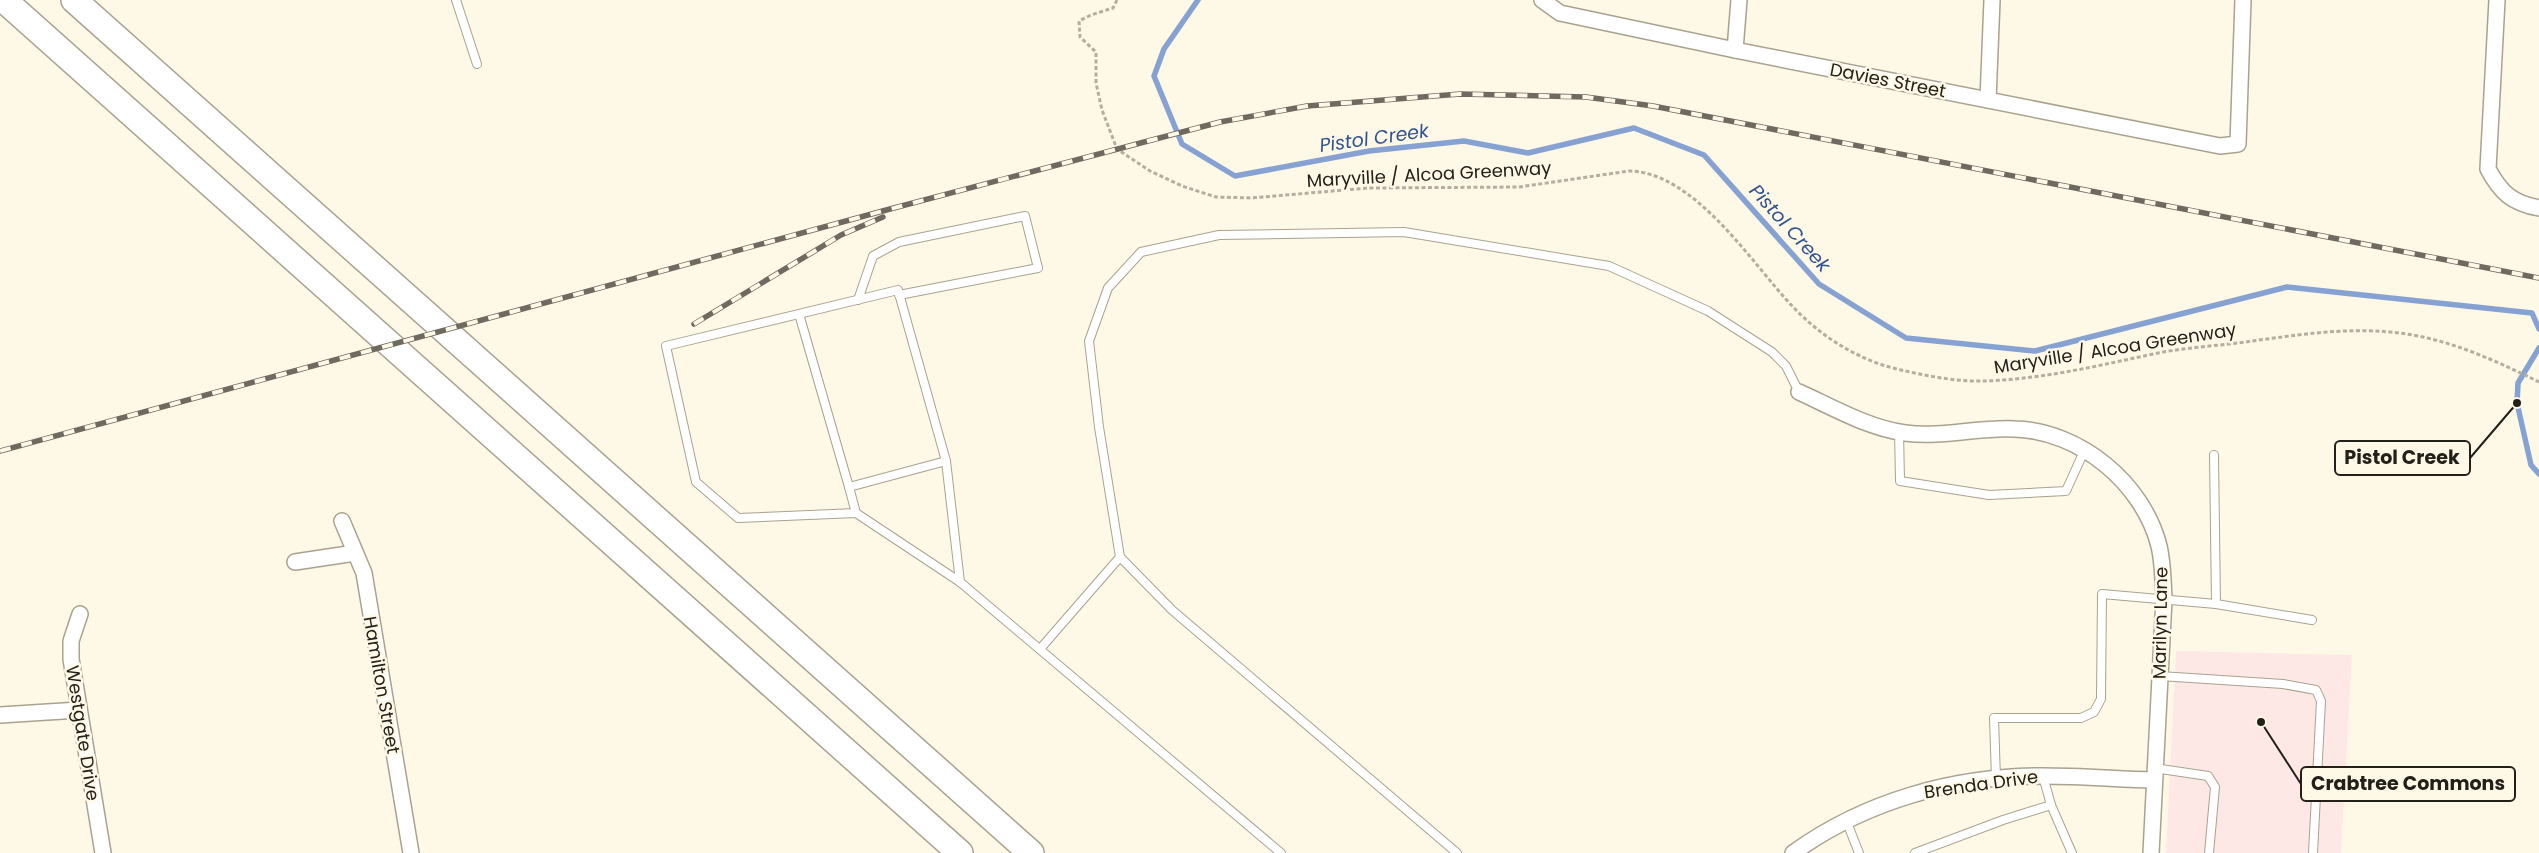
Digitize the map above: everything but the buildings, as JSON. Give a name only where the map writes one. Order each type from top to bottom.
[{"type":"highway","points":[[4,0],[960,853]]},
{"type":"highway","points":[[74,0],[1032,853]]},
{"type":"street","name":"Davies Street","points":[[1542,0],[1560,13],[1735,50],[2220,146],[2238,144],[2243,0]]},
{"type":"street","points":[[1735,50],[1739,0]]},
{"type":"street","points":[[1988,100],[1992,0]]},
{"type":"street","points":[[2497,0],[2488,169],[2499,189],[2522,205],[2539,208]]},
{"type":"street","name":"Marilyn Lane","points":[[1799,392],[1878,426],[1899,431],[1930,434],[2017,428],[2050,435],[2085,449],[2124,483],[2153,527],[2162,564],[2164,599],[2150,853]]},
{"type":"street","name":"Hamilton Street","points":[[342,521],[364,573],[411,853]]},
{"type":"street","points":[[295,562],[355,553]]},
{"type":"street","name":"Westgate Drive","points":[[80,614],[71,641],[71,659],[103,853]]},
{"type":"street","points":[[0,716],[79,710]]},
{"type":"street","name":"Brenda Drive","points":[[1792,853],[1846,820],[1910,794],[1949,785],[2042,776],[2154,774]]},
{"type":"lane","points":[[456,0],[477,64]]},
{"type":"lane","points":[[858,300],[872,256],[899,242],[1026,216],[1038,268],[899,295]]},
{"type":"lane","points":[[1451,851],[1172,610],[1120,557],[1098,427],[1089,341],[1108,288],[1141,252],[1219,235],[1404,232],[1609,266],[1708,311],[1772,352],[1786,366],[1799,392]]},
{"type":"lane","points":[[960,582],[946,461],[898,290],[666,346],[696,482],[738,518],[856,513],[960,582],[1281,853]]},
{"type":"lane","points":[[799,314],[856,513]]},
{"type":"lane","points":[[1899,431],[1900,481],[1988,495],[2066,491],[2085,449]]},
{"type":"lane","points":[[2214,455],[2216,604]]},
{"type":"lane","points":[[849,487],[946,461]]},
{"type":"lane","points":[[1040,649],[1120,557]]},
{"type":"lane","points":[[1996,779],[1994,718],[2081,718],[2094,712],[2101,699],[2102,594],[2216,604],[2312,620]]},
{"type":"lane","points":[[2160,676],[2283,684],[2316,690],[2321,701],[2313,853]]},
{"type":"lane","points":[[2154,774],[2208,776],[2214,788],[2209,853]]},
{"type":"lane","points":[[2042,776],[2051,805],[2072,853]]},
{"type":"lane","points":[[1915,853],[2003,820],[2051,805]]},
{"type":"lane","points":[[1846,820],[1859,853]]},
{"type":"path","name":"Maryville / Alcoa Greenway","points":[[1117,0],[1113,8],[1079,21],[1080,37],[1096,52],[1096,83],[1100,101],[1118,149],[1150,171],[1182,186],[1216,197],[1251,198],[1368,188],[1519,187],[1629,171],[1646,171],[1680,187],[1725,228],[1794,308],[1838,344],[1866,359],[1898,369],[1940,378],[1984,381],[2045,376],[2163,352],[2324,332],[2366,331],[2416,335],[2446,342],[2538,381]]},
{"type":"shaded area","points":[[2176,651],[2352,655],[2341,853],[2166,853]]},
{"type":"waterway","name":"Pistol Creek","points":[[1198,0],[1164,49],[1154,76],[1182,144],[1235,176],[1369,151],[1464,141],[1528,153],[1634,128],[1704,155],[1819,284],[1906,338],[2035,351],[2287,287],[2532,313],[2539,329]]},
{"type":"waterway","name":"Pistol Creek","points":[[2539,348],[2518,383],[2517,403],[2531,465],[2539,474]]},
{"type":"railway","points":[[0,451],[890,209],[1220,122],[1307,106],[1460,94],[1586,97],[1653,106],[2539,278]]},
{"type":"railway","points":[[694,324],[841,235],[883,217]]},
{"type":"place","name":"Pistol Creek","points":[[2517,403]]},
{"type":"place","name":"Crabtree Commons","points":[[2261,722]]}]
